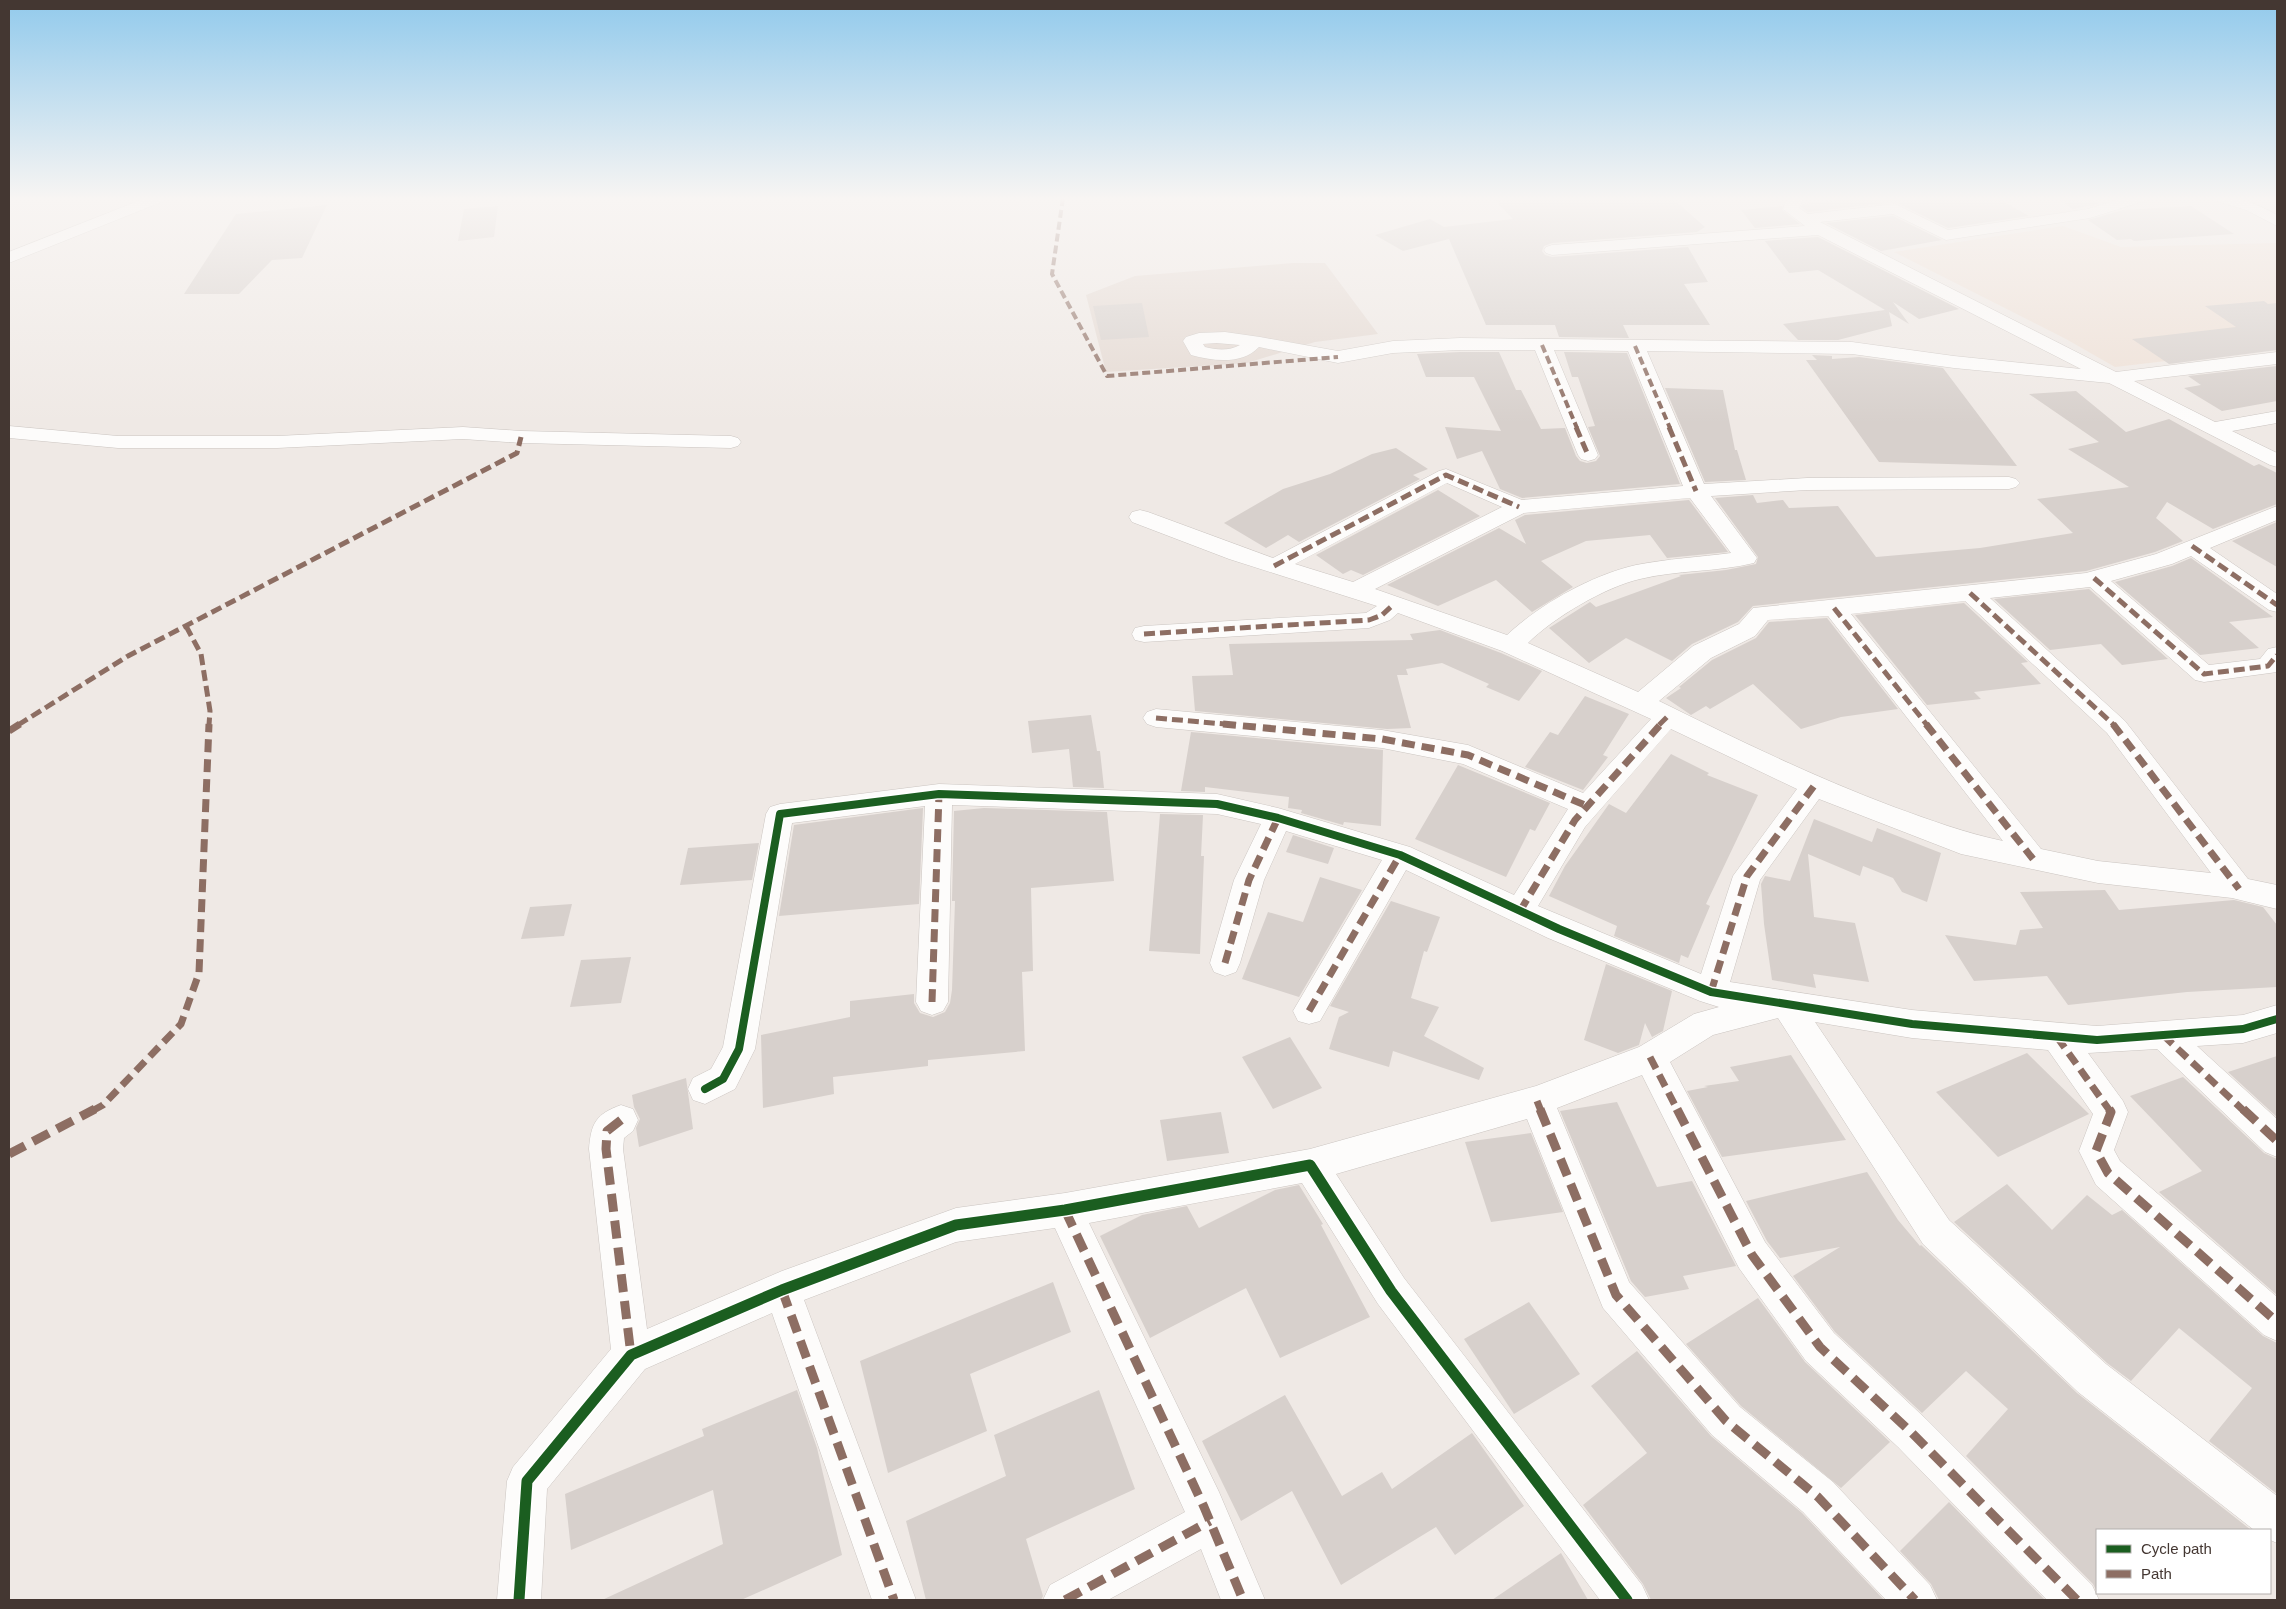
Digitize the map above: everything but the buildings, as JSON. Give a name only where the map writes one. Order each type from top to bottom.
[{"type":"street","points":[[1906,273],[2277,461]]},
{"type":"street","points":[[1254,342],[1338,357],[1393,347],[1460,344],[1852,348],[1954,362],[2114,378],[2277,358]]},
{"type":"street","points":[[1542,345],[1588,455]]},
{"type":"street","points":[[1511,645],[1535,622],[1606,582],[1638,572],[1746,558],[1696,491],[1635,346]]},
{"type":"street","points":[[2212,428],[2277,417]]},
{"type":"street","points":[[9,432],[118,442],[277,442],[463,433],[521,437],[731,442]]},
{"type":"street","points":[[1274,566],[1446,475],[1519,507]]},
{"type":"street","points":[[1355,590],[1519,507],[1696,491],[1807,484],[2009,483]]},
{"type":"street","points":[[1641,703],[1702,652],[1747,630],[1762,613],[1834,608],[2094,578],[2164,559],[2192,546],[2245,527],[2277,512]]},
{"type":"street","points":[[1140,517],[1274,566],[1355,590],[1511,645],[1641,703],[1814,786],[1960,843],[2098,872],[2239,889],[2277,897]]},
{"type":"street","points":[[2192,546],[2277,605]]},
{"type":"street","points":[[2094,578],[2204,674],[2268,666],[2277,655]]},
{"type":"street","points":[[1970,593],[2116,727],[2239,889]]},
{"type":"street","points":[[1144,634],[1369,620],[1382,615],[1394,604]]},
{"type":"street","points":[[1834,608],[2033,859]]},
{"type":"street","points":[[1520,911],[1575,820],[1667,717]]},
{"type":"street","points":[[1156,718],[1382,739],[1468,755],[1587,806]]},
{"type":"street","points":[[1711,992],[1747,876],[1814,786]]},
{"type":"street","points":[[932,1002],[939,794]]},
{"type":"street","points":[[705,1089],[723,1079],[739,1049],[780,814],[939,794],[1218,804],[1278,818],[1400,855],[1520,911],[1711,992],[1912,1024],[2097,1040],[2243,1029],[2277,1019]]},
{"type":"street","points":[[1225,963],[1250,880],[1278,818]]},
{"type":"street","points":[[1309,1011],[1400,855]]},
{"type":"street","points":[[519,1600],[526,1481],[631,1355],[782,1290],[956,1225],[1065,1210],[1310,1165],[1537,1101],[1650,1057],[1705,1024],[1785,1003]]},
{"type":"street","points":[[1785,1003],[1936,1232],[2092,1378],[2277,1522]]},
{"type":"street","points":[[2163,1035],[2277,1141]]},
{"type":"street","points":[[2057,1037],[2111,1112],[2096,1151],[2108,1173],[2277,1322]]},
{"type":"street","points":[[1650,1057],[1752,1255],[1820,1347],[1912,1433],[2077,1600]]},
{"type":"street","points":[[1537,1101],[1616,1295],[1726,1421],[1818,1497],[1915,1600]]},
{"type":"street","points":[[622,1120],[607,1131],[606,1149],[631,1355]]},
{"type":"street","points":[[1310,1165],[1391,1291],[1627,1600]]},
{"type":"street","points":[[1065,1210],[1210,1521],[1243,1600]]},
{"type":"street","points":[[782,1290],[894,1600]]},
{"type":"street","points":[[1065,1600],[1210,1521]]},
{"type":"shaded area","points":[[1170,273],[1333,273],[1378,334],[1315,342],[1247,363],[1106,372],[1086,295],[1135,276]]},
{"type":"shaded area","points":[[1936,273],[2277,273],[2277,348],[2115,367],[2066,339]]},
{"type":"marked path","points":[[1052,273],[1107,376],[1338,357]]},
{"type":"marked path","points":[[1542,345],[1588,455]]},
{"type":"marked path","points":[[1635,346],[1696,491]]},
{"type":"marked path","points":[[9,731],[128,656],[517,453],[521,437]]},
{"type":"marked path","points":[[1274,566],[1446,475],[1519,507]]},
{"type":"marked path","points":[[2192,546],[2277,605]]},
{"type":"marked path","points":[[2094,578],[2204,674],[2268,666],[2277,655]]},
{"type":"marked path","points":[[1970,593],[2116,727],[2239,889]]},
{"type":"marked path","points":[[1144,634],[1369,620],[1382,615],[1394,604]]},
{"type":"marked path","points":[[1834,608],[2033,859]]},
{"type":"marked path","points":[[9,1154],[103,1105],[181,1024],[199,973],[210,711],[201,654],[186,626]]},
{"type":"marked path","points":[[1520,911],[1575,820],[1667,717]]},
{"type":"marked path","points":[[1156,718],[1382,739],[1468,755],[1587,806]]},
{"type":"marked path","points":[[1711,992],[1747,876],[1814,786]]},
{"type":"marked path","points":[[932,1002],[939,794]]},
{"type":"marked path","points":[[1225,963],[1249,880],[1278,818]]},
{"type":"marked path","points":[[1309,1011],[1400,855]]},
{"type":"marked path","points":[[2163,1035],[2277,1141]]},
{"type":"marked path","points":[[2057,1037],[2111,1112],[2096,1151],[2108,1173],[2277,1322]]},
{"type":"marked path","points":[[1650,1057],[1752,1255],[1820,1347],[1912,1433],[2077,1600]]},
{"type":"marked path","points":[[1537,1101],[1616,1295],[1726,1421],[1818,1497],[1915,1600]]},
{"type":"marked path","points":[[621,1120],[607,1131],[606,1149],[631,1355]]},
{"type":"marked path","points":[[1065,1210],[1204,1507],[1243,1600]]},
{"type":"marked path","points":[[782,1290],[894,1600]]},
{"type":"marked path","points":[[1065,1600],[1210,1521]]},
{"type":"cycle path","points":[[705,1089],[723,1079],[739,1049],[780,814],[939,794],[1217,804],[1278,818],[1400,855],[1559,929],[1711,992],[1912,1024],[2097,1040],[2243,1029],[2277,1019]]},
{"type":"cycle path","points":[[519,1600],[527,1481],[631,1355],[782,1290],[956,1225],[1065,1210],[1310,1165],[1391,1291],[1627,1600]]}]
